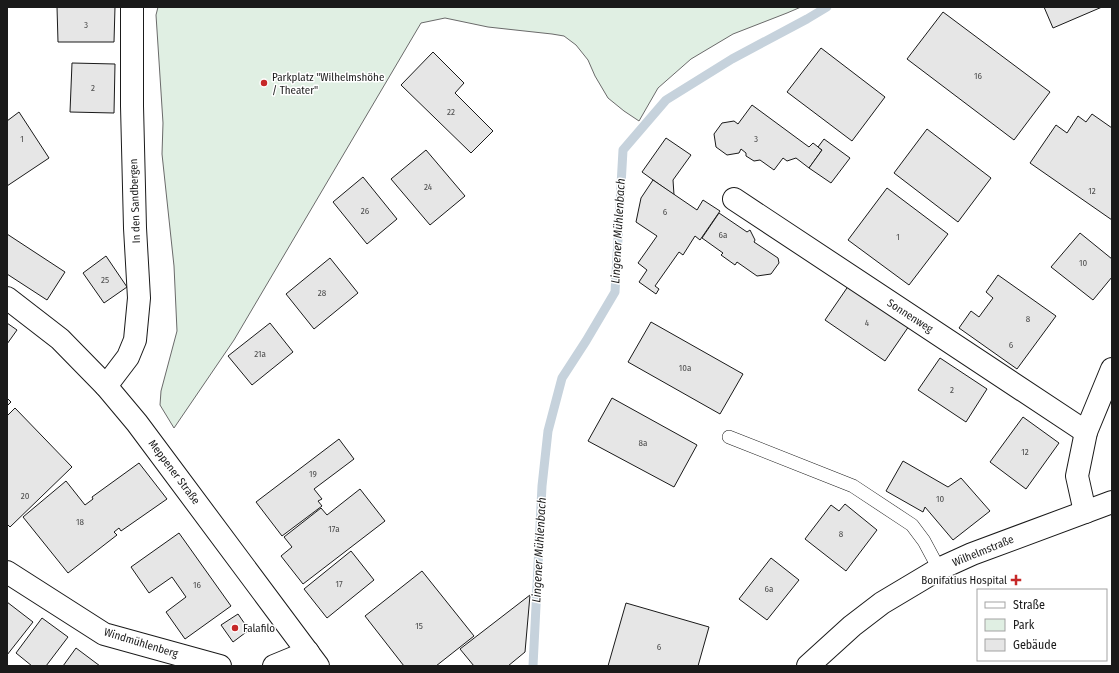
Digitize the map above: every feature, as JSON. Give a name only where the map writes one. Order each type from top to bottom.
[{"type":"street","name":"In den Sandbergen","points":[[106,386],[128,356],[135,340],[139,298],[135,228],[132,106],[132,7]]},
{"type":"street","name":"Sonnenweg","points":[[734,199],[1086,432]]},
{"type":"street","name":"Meppener Straße","points":[[7,298],[60,339],[106,386],[137,423],[313,659]]},
{"type":"street","points":[[1085,512],[1077,476],[1086,432],[1112,369]]},
{"type":"street","name":"Wilhelmstraße","points":[[808,666],[852,626],[882,603],[939,570],[972,554],[1112,502]]},
{"type":"street","name":"Windmühlenberg","points":[[7,572],[104,634],[220,666]]},
{"type":"street","points":[[274,666],[313,659]]},
{"type":"lane","points":[[729,437],[853,486],[912,525],[924,541],[939,570]]},
{"type":"green space","points":[[158,7],[801,7],[733,34],[691,59],[658,88],[639,121],[608,98],[595,76],[588,60],[576,45],[564,36],[488,27],[445,18],[421,23],[234,340],[174,428],[160,405],[161,391],[177,331],[174,266],[162,154],[163,123],[156,15]]},
{"type":"building","points":[[57,7],[115,7],[114,42],[58,42]]},
{"type":"building","points":[[1044,7],[1102,7],[1053,28]]},
{"type":"building","points":[[943,12],[1050,92],[1014,140],[907,59]]},
{"type":"building","points":[[821,48],[885,97],[852,141],[787,92]]},
{"type":"building","points":[[433,52],[464,83],[455,93],[493,131],[471,153],[401,85]]},
{"type":"building","points":[[72,63],[115,64],[114,113],[70,112]]},
{"type":"building","points":[[752,105],[809,147],[813,143],[822,150],[809,168],[796,158],[787,161],[783,158],[774,170],[760,160],[754,161],[746,156],[746,153],[741,149],[739,153],[727,155],[716,147],[714,134],[722,123],[734,121],[738,124]]},
{"type":"building","points":[[19,112],[49,158],[7,186],[7,121]]},
{"type":"building","points":[[1092,114],[1112,128],[1112,220],[1030,163],[1056,125],[1067,133],[1078,116],[1086,122]]},
{"type":"building","points":[[927,129],[991,178],[958,222],[894,173]]},
{"type":"building","points":[[666,138],[691,155],[673,180],[674,195],[642,172]]},
{"type":"building","points":[[824,139],[850,158],[831,183],[809,168],[822,150],[818,147]]},
{"type":"building","points":[[426,150],[465,196],[430,225],[391,179]]},
{"type":"building","points":[[363,177],[397,219],[367,244],[333,202]]},
{"type":"building","points":[[653,180],[697,210],[703,200],[720,211],[700,240],[695,236],[683,255],[679,252],[655,286],[659,289],[656,294],[639,282],[647,270],[638,263],[657,236],[636,222],[641,198]]},
{"type":"building","points":[[887,188],[948,234],[909,285],[848,240]]},
{"type":"building","points":[[719,213],[747,232],[750,230],[755,240],[754,242],[778,258],[779,263],[771,274],[757,276],[737,262],[735,265],[721,255],[723,253],[702,238]]},
{"type":"building","points":[[1080,233],[1112,259],[1112,277],[1093,300],[1051,267]]},
{"type":"building","points":[[7,234],[65,272],[47,300],[7,274]]},
{"type":"building","points":[[106,256],[127,287],[104,303],[83,273]]},
{"type":"building","points":[[330,258],[358,293],[314,329],[286,294]]},
{"type":"building","points":[[998,275],[1056,316],[1017,369],[959,328],[971,311],[979,317],[993,298],[986,292]]},
{"type":"building","points":[[849,285],[909,326],[885,361],[825,320]]},
{"type":"building","points":[[651,322],[743,374],[720,414],[628,362]]},
{"type":"building","points":[[7,323],[17,330],[7,344]]},
{"type":"building","points":[[270,323],[293,352],[252,385],[228,356]]},
{"type":"building","points":[[940,358],[987,389],[966,422],[918,390]]},
{"type":"building","points":[[7,398],[11,402],[7,406]]},
{"type":"building","points":[[612,398],[697,445],[674,487],[588,441]]},
{"type":"building","points":[[15,408],[72,467],[10,527],[7,524],[7,416]]},
{"type":"building","points":[[1023,417],[1059,443],[1026,489],[990,462]]},
{"type":"building","points":[[339,439],[354,459],[314,489],[322,499],[318,501],[322,506],[282,536],[256,502]]},
{"type":"building","points":[[903,461],[948,487],[961,478],[990,511],[953,540],[925,507],[923,512],[886,491]]},
{"type":"building","points":[[139,463],[167,499],[121,531],[119,528],[114,532],[117,535],[68,573],[23,517],[66,481],[85,505],[93,499],[92,497]]},
{"type":"building","points":[[360,489],[385,521],[303,584],[281,556],[292,547],[284,537],[321,508],[327,515]]},
{"type":"building","points":[[845,504],[877,530],[846,571],[805,539],[831,505],[839,511]]},
{"type":"building","points":[[179,533],[231,606],[185,639],[166,612],[186,597],[172,577],[149,593],[131,567]]},
{"type":"building","points":[[351,551],[374,580],[327,618],[304,589]]},
{"type":"building","points":[[771,558],[799,580],[767,620],[739,599]]},
{"type":"building","points":[[422,571],[474,636],[436,666],[404,666],[365,616]]},
{"type":"building","points":[[530,595],[525,652],[508,666],[474,666],[460,649]]},
{"type":"building","points":[[7,602],[33,622],[7,655]]},
{"type":"building","points":[[626,603],[709,627],[698,666],[608,666]]},
{"type":"building","name":"Falafilo","points":[[238,614],[249,630],[233,642],[221,625]]},
{"type":"building","points":[[42,618],[68,637],[46,666],[32,666],[16,653]]},
{"type":"building","points":[[76,648],[100,666],[63,666]]},
{"type":"waterway","name":"Lingener Mühlenbach","points":[[533,666],[542,486],[548,431],[562,378],[615,292],[623,150],[666,100],[732,59],[827,7]]},
{"type":"place","name":"Parkplatz \"Wilhelmshöhe / Theater\"","points":[[264,83]]},
{"type":"place","name":"Bonifatius Hospital","points":[[1016,580]]},
{"type":"place","name":"Falafilo","points":[[235,628]]}]
